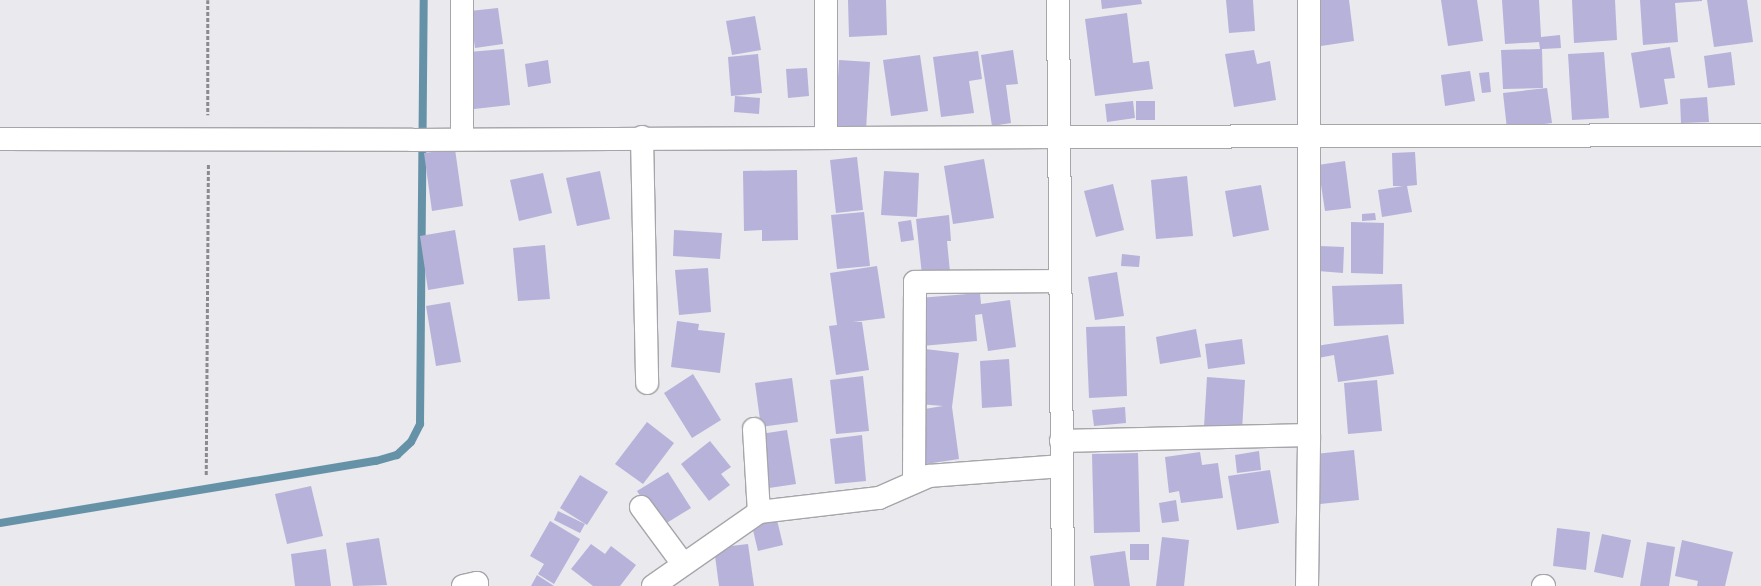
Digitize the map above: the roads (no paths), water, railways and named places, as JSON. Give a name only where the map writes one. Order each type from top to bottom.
[{"type":"street","points":[[462,0],[462,138]]},
{"type":"street","points":[[826,0],[826,136]]},
{"type":"street","points":[[1058,0],[1057,137],[1063,586]]},
{"type":"street","points":[[1306,586],[1309,435],[1309,0]]},
{"type":"street","points":[[0,139],[1761,135]]},
{"type":"street","points":[[642,137],[647,383]]},
{"type":"street","points":[[914,482],[915,282],[1059,281]]},
{"type":"street","points":[[754,429],[759,512]]},
{"type":"street","points":[[1061,441],[1309,435]]},
{"type":"street","points":[[653,586],[759,512],[879,498],[928,476],[1062,466]]},
{"type":"street","points":[[641,507],[683,564]]},
{"type":"street","points":[[463,586],[477,583],[477,586]]},
{"type":"waterway","points":[[0,523],[376,461],[397,455],[411,442],[420,424],[424,0]]}]
